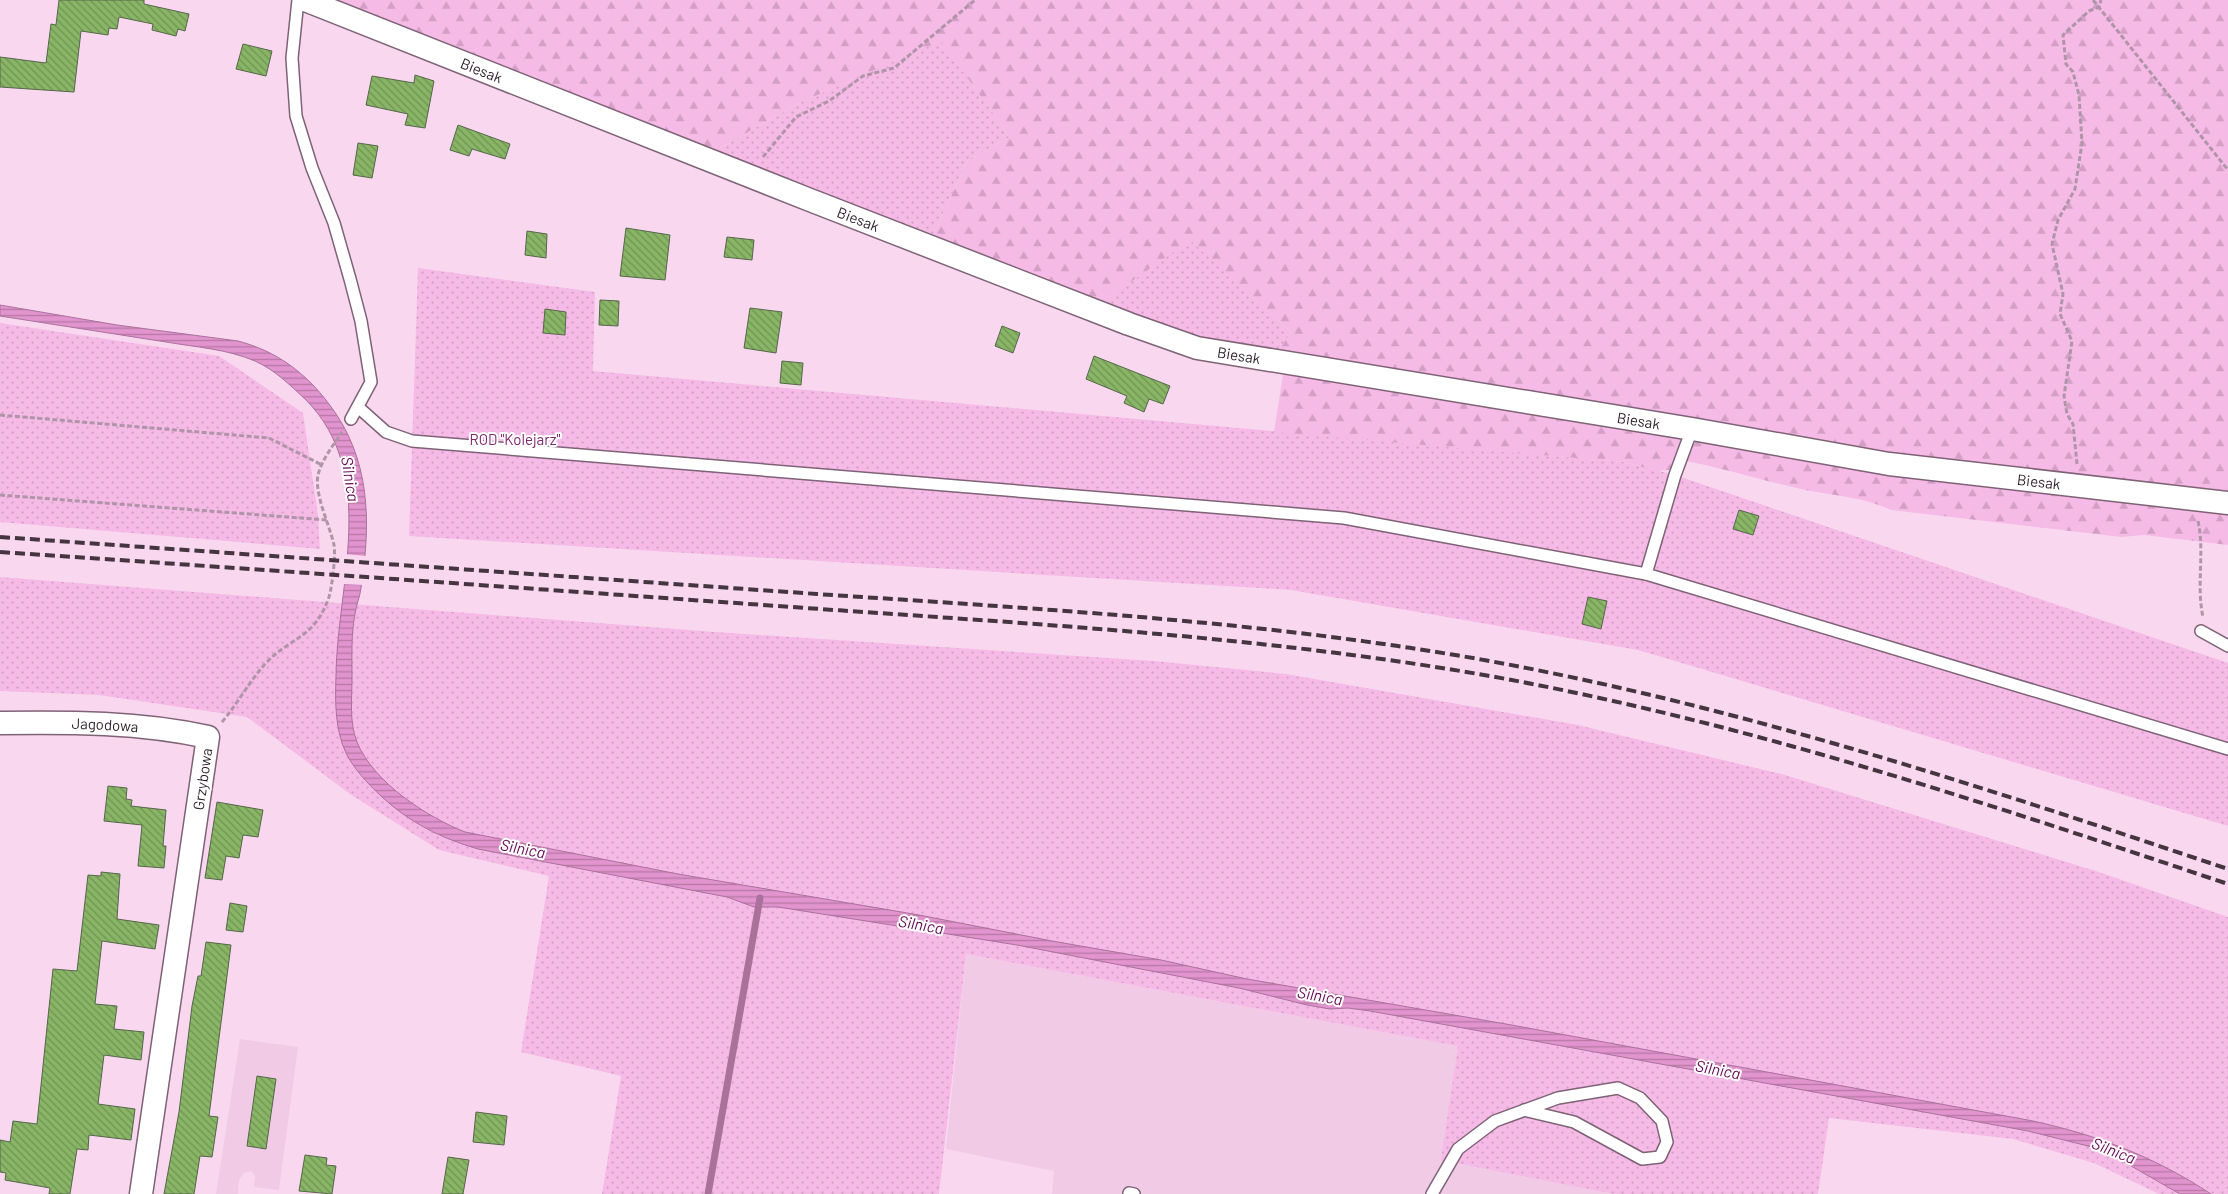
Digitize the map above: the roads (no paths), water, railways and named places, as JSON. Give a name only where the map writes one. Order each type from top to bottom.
[{"type":"street","name":"Biesak","points":[[305,0],[1129,324],[1197,348],[1692,429],[1889,464],[2228,503]]},
{"type":"street","name":"Jagodowa","points":[[0,723],[138,726],[177,730],[208,737]]},
{"type":"street","name":"Grzybowa","points":[[141,1194],[208,737]]},
{"type":"lane","points":[[298,0],[292,58],[296,116],[312,168],[334,223],[361,321],[371,382],[351,419]]},
{"type":"lane","points":[[358,407],[386,432],[412,441],[1344,518],[1646,574],[2228,749]]},
{"type":"lane","points":[[1646,574],[1675,475],[1692,429]]},
{"type":"lane","points":[[2205,634],[2228,646]]},
{"type":"lane","points":[[1432,1194],[1458,1149],[1495,1121],[1524,1110],[1558,1098],[1618,1088],[1640,1098],[1662,1121],[1667,1142],[1660,1157],[1642,1159],[1574,1122],[1524,1110]]},
{"type":"water","name":"Silnica","points":[[0,305],[117,325],[238,341],[252,345],[289,364],[320,393],[343,425],[353,447],[360,469],[364,492],[366,539],[352,646],[351,702],[354,734],[365,757],[388,784],[434,817],[465,832],[678,874],[919,915],[1161,960],[1247,979],[1506,1024],[2033,1121],[2103,1140],[2147,1158],[2211,1194],[2180,1194],[2112,1155],[2092,1147],[2028,1131],[1370,1011],[1348,1008],[1330,1009],[1307,1005],[1239,988],[1017,945],[778,907],[754,907],[727,897],[478,849],[451,840],[415,822],[392,806],[357,770],[342,744],[336,715],[336,686],[338,641],[349,532],[348,496],[342,462],[328,429],[306,400],[276,373],[244,357],[211,349],[0,316]]},
{"type":"waterway","points":[[708,1194],[760,898]]},
{"type":"railway","points":[[0,537],[1068,611],[1235,626],[1401,647],[1484,660],[1579,679],[1767,725],[1952,779],[2228,869]]},
{"type":"railway","points":[[0,552],[1061,626],[1231,641],[1400,662],[1484,675],[1579,694],[1767,739],[1952,794],[2228,884]]},
{"type":"park label","name":"ROD \"Kolejarz\"","points":[[515,439]]}]
